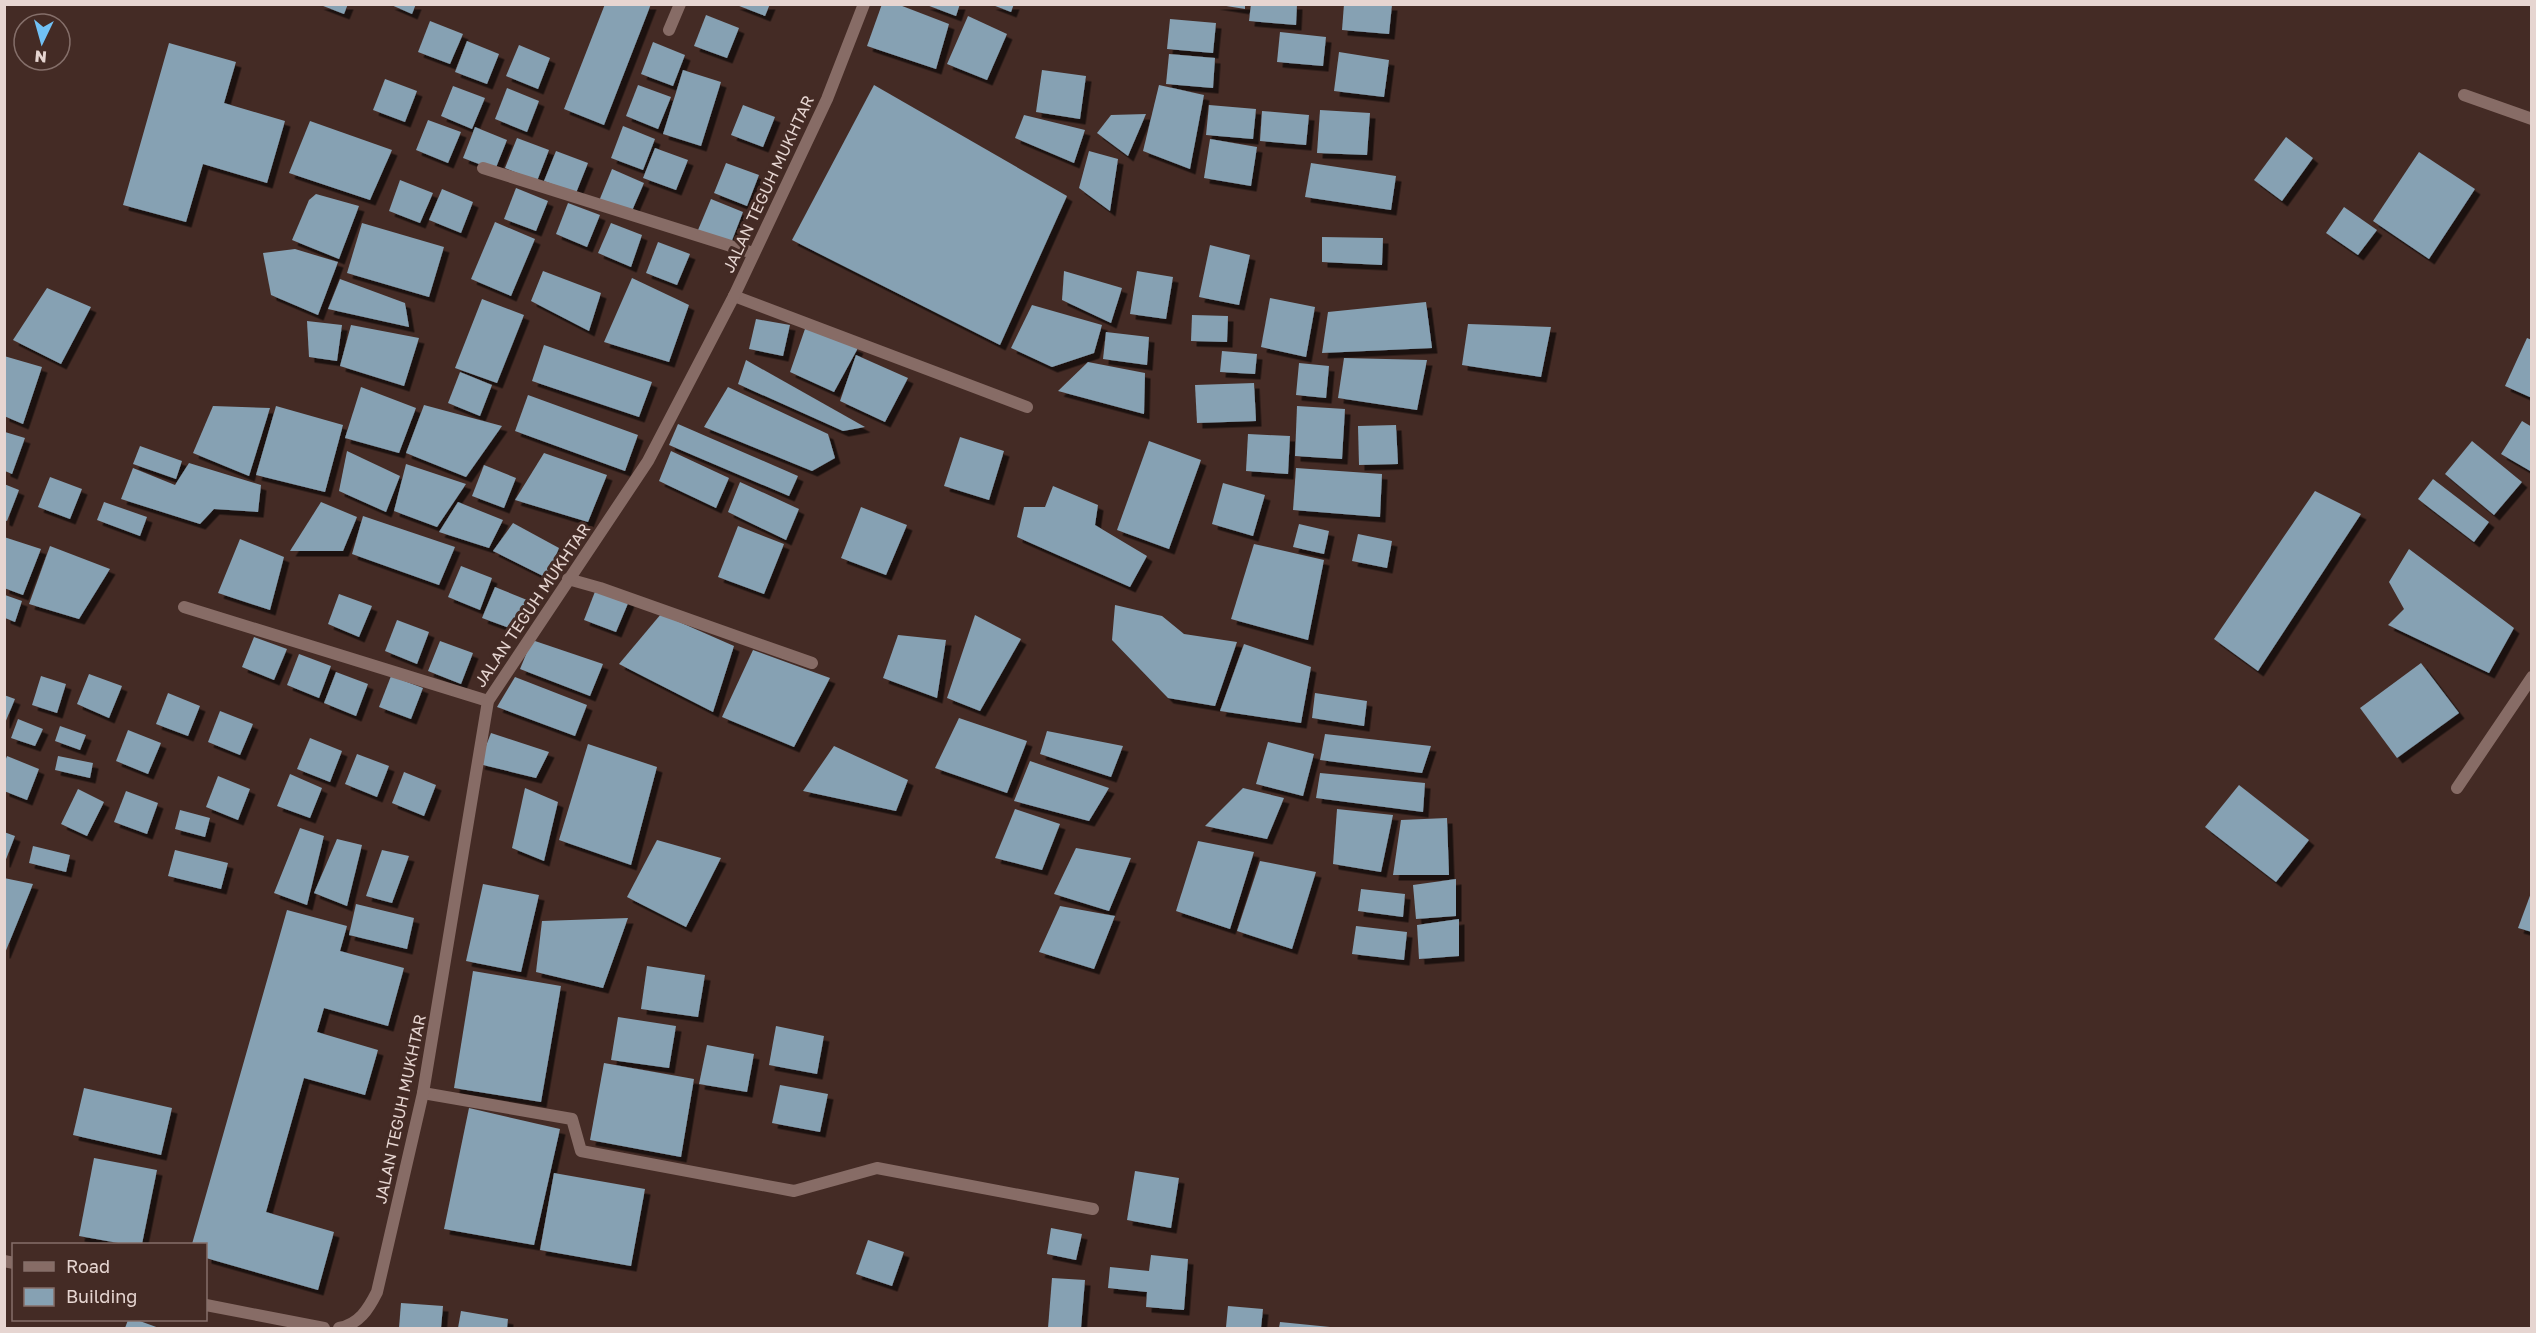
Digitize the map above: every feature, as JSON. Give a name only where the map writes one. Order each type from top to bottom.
[{"type":"street","points":[[669,30],[680,4]]},
{"type":"street","name":"JALAN TEGUH MUKHTAR","points":[[339,1329],[347,1327],[367,1313],[377,1292],[423,1092],[488,701],[648,461],[734,296],[827,99],[864,4]]},
{"type":"street","points":[[2464,95],[2532,119]]},
{"type":"street","points":[[483,168],[753,253]]},
{"type":"street","points":[[734,296],[1027,407]]},
{"type":"street","points":[[568,579],[600,588],[812,663]]},
{"type":"street","points":[[184,607],[488,701]]},
{"type":"street","points":[[2457,788],[2532,677]]},
{"type":"street","points":[[423,1092],[572,1119],[580,1151],[794,1191],[877,1168],[1093,1209]]},
{"type":"street","points":[[207,1305],[266,1323],[324,1329]]},
{"type":"building","points":[[318,4],[348,4],[344,14]]},
{"type":"building","points":[[389,4],[416,4],[412,14]]},
{"type":"building","points":[[605,4],[651,4],[604,125],[564,109]]},
{"type":"building","points":[[734,4],[770,4],[765,16]]},
{"type":"building","points":[[882,4],[897,4],[949,24],[936,69],[867,46]]},
{"type":"building","points":[[924,4],[960,4],[956,16]]},
{"type":"building","points":[[990,4],[1014,4],[1011,12]]},
{"type":"building","points":[[1214,4],[1245,4],[1245,9]]},
{"type":"building","points":[[1251,4],[1297,4],[1296,25],[1249,21]]},
{"type":"building","points":[[1344,4],[1392,5],[1389,34],[1342,30]]},
{"type":"building","points":[[706,15],[739,28],[727,58],[694,46]]},
{"type":"building","points":[[968,16],[1007,34],[987,80],[947,64]]},
{"type":"building","points":[[1170,19],[1216,23],[1213,53],[1167,49]]},
{"type":"building","points":[[430,21],[463,34],[450,64],[418,52]]},
{"type":"building","points":[[1280,32],[1326,37],[1323,66],[1277,62]]},
{"type":"building","points":[[467,41],[499,54],[487,84],[455,72]]},
{"type":"building","points":[[653,42],[685,55],[673,86],[641,74]]},
{"type":"building","points":[[169,43],[236,62],[224,103],[285,121],[267,183],[203,164],[186,222],[123,205]]},
{"type":"building","points":[[519,45],[550,58],[538,89],[506,76]]},
{"type":"building","points":[[1339,52],[1389,60],[1384,97],[1334,91]]},
{"type":"building","points":[[1169,54],[1215,58],[1213,88],[1166,84]]},
{"type":"building","points":[[683,70],[721,82],[701,146],[663,134]]},
{"type":"building","points":[[1042,70],[1086,76],[1080,119],[1036,112]]},
{"type":"building","points":[[385,79],[417,91],[405,122],[373,110]]},
{"type":"building","points":[[638,85],[671,97],[658,129],[626,116]]},
{"type":"building","points":[[874,85],[1067,196],[1000,345],[792,240]]},
{"type":"building","points":[[1159,85],[1204,95],[1190,169],[1143,151]]},
{"type":"building","points":[[453,86],[485,98],[472,129],[441,116]]},
{"type":"building","points":[[507,88],[539,101],[527,132],[495,119]]},
{"type":"building","points":[[743,105],[775,117],[763,147],[731,135]]},
{"type":"building","points":[[1209,105],[1256,109],[1253,139],[1206,135]]},
{"type":"building","points":[[1320,110],[1370,113],[1367,155],[1317,153]]},
{"type":"building","points":[[1262,111],[1309,115],[1306,145],[1260,141]]},
{"type":"building","points":[[1146,114],[1128,156],[1097,133],[1111,115]]},
{"type":"building","points":[[1024,115],[1085,130],[1074,163],[1015,138]]},
{"type":"building","points":[[428,120],[461,132],[448,163],[416,150]]},
{"type":"building","points":[[310,121],[392,150],[370,200],[289,173]]},
{"type":"building","points":[[623,126],[655,139],[643,170],[611,158]]},
{"type":"building","points":[[475,127],[507,140],[495,170],[463,158]]},
{"type":"building","points":[[2286,137],[2313,158],[2282,201],[2254,180]]},
{"type":"building","points":[[517,138],[549,150],[537,181],[505,168]]},
{"type":"building","points":[[1210,139],[1257,147],[1251,186],[1204,178]]},
{"type":"building","points":[[655,148],[688,160],[676,190],[643,178]]},
{"type":"building","points":[[556,151],[588,163],[576,193],[544,181]]},
{"type":"building","points":[[1089,151],[1118,159],[1110,211],[1079,188]]},
{"type":"building","points":[[2419,152],[2475,189],[2429,259],[2373,221]]},
{"type":"building","points":[[726,163],[759,175],[747,206],[714,193]]},
{"type":"building","points":[[1311,163],[1396,176],[1391,210],[1305,197]]},
{"type":"building","points":[[612,169],[644,183],[631,213],[599,201]]},
{"type":"building","points":[[400,180],[433,193],[420,223],[389,211]]},
{"type":"building","points":[[516,188],[548,201],[536,231],[504,219]]},
{"type":"building","points":[[442,189],[473,202],[461,233],[429,220]]},
{"type":"building","points":[[316,194],[359,206],[339,259],[292,240],[309,200]]},
{"type":"building","points":[[711,199],[743,212],[731,243],[698,230]]},
{"type":"building","points":[[568,203],[600,215],[587,247],[556,234]]},
{"type":"building","points":[[2344,207],[2377,230],[2358,255],[2326,233]]},
{"type":"building","points":[[495,222],[535,239],[511,296],[471,279]]},
{"type":"building","points":[[362,223],[444,247],[429,297],[347,273]]},
{"type":"building","points":[[611,223],[642,235],[631,267],[598,253]]},
{"type":"building","points":[[1322,237],[1383,238],[1382,265],[1322,262]]},
{"type":"building","points":[[658,242],[690,254],[677,285],[646,273]]},
{"type":"building","points":[[1210,245],[1250,255],[1239,305],[1199,297]]},
{"type":"building","points":[[295,249],[338,262],[318,315],[271,295],[263,253]]},
{"type":"building","points":[[543,271],[601,293],[589,331],[531,301]]},
{"type":"building","points":[[1064,271],[1122,288],[1111,323],[1062,300]]},
{"type":"building","points":[[1137,271],[1173,277],[1166,319],[1130,314]]},
{"type":"building","points":[[632,278],[689,305],[669,362],[604,342]]},
{"type":"building","points":[[340,279],[405,303],[409,327],[328,309]]},
{"type":"building","points":[[47,288],[91,307],[61,364],[13,340]]},
{"type":"building","points":[[1270,298],[1315,307],[1306,357],[1261,347]]},
{"type":"building","points":[[482,299],[524,315],[497,383],[455,368]]},
{"type":"building","points":[[1426,302],[1432,348],[1322,353],[1328,312]]},
{"type":"building","points":[[1032,305],[1102,325],[1094,353],[1052,367],[1011,348]]},
{"type":"building","points":[[1192,315],[1228,316],[1227,342],[1191,341]]},
{"type":"building","points":[[756,319],[790,325],[783,356],[749,349]]},
{"type":"building","points":[[307,321],[342,325],[337,361],[309,357]]},
{"type":"building","points":[[1468,324],[1551,327],[1541,377],[1462,365]]},
{"type":"building","points":[[351,325],[419,338],[404,386],[340,366]]},
{"type":"building","points":[[806,326],[858,348],[834,392],[790,372]]},
{"type":"building","points":[[1106,332],[1149,337],[1147,365],[1103,359]]},
{"type":"building","points":[[2527,338],[2532,340],[2532,398],[2505,386]]},
{"type":"building","points":[[544,345],[652,382],[639,417],[532,381]]},
{"type":"building","points":[[1222,351],[1257,354],[1255,374],[1220,372]]},
{"type":"building","points":[[856,355],[908,378],[885,422],[840,401]]},
{"type":"building","points":[[4,356],[42,367],[23,424],[4,416]]},
{"type":"building","points":[[1344,358],[1427,360],[1417,410],[1338,398]]},
{"type":"building","points":[[746,360],[865,427],[843,431],[738,384]]},
{"type":"building","points":[[1088,362],[1145,373],[1144,414],[1058,391]]},
{"type":"building","points":[[1299,363],[1329,366],[1326,398],[1296,395]]},
{"type":"building","points":[[460,372],[492,385],[480,416],[448,403]]},
{"type":"building","points":[[1254,383],[1256,421],[1197,423],[1195,385]]},
{"type":"building","points":[[361,387],[416,408],[399,453],[345,438]]},
{"type":"building","points":[[728,387],[828,434],[835,458],[812,471],[704,427]]},
{"type":"building","points":[[528,395],[638,435],[625,471],[515,431]]},
{"type":"building","points":[[424,405],[502,426],[466,477],[406,453]]},
{"type":"building","points":[[213,406],[270,408],[249,476],[193,453]]},
{"type":"building","points":[[276,406],[343,425],[325,492],[256,475]]},
{"type":"building","points":[[1297,406],[1345,409],[1342,459],[1295,456]]},
{"type":"building","points":[[2522,421],[2532,427],[2532,472],[2501,454]]},
{"type":"building","points":[[678,424],[798,476],[789,496],[669,445]]},
{"type":"building","points":[[1396,425],[1398,464],[1359,465],[1358,426]]},
{"type":"building","points":[[5,432],[25,438],[12,474],[5,471]]},
{"type":"building","points":[[1248,434],[1290,436],[1288,474],[1246,471]]},
{"type":"building","points":[[960,437],[1004,451],[989,500],[944,486]]},
{"type":"building","points":[[1149,441],[1201,460],[1169,549],[1117,530]]},
{"type":"building","points":[[2472,441],[2522,482],[2494,515],[2445,474]]},
{"type":"building","points":[[140,446],[182,461],[176,479],[133,464]]},
{"type":"building","points":[[347,451],[400,476],[386,512],[339,491]]},
{"type":"building","points":[[671,451],[729,478],[716,508],[659,481]]},
{"type":"building","points":[[544,453],[607,475],[588,522],[515,500]]},
{"type":"building","points":[[189,463],[261,485],[258,512],[214,509],[200,524],[121,499],[133,468],[175,485]]},
{"type":"building","points":[[406,464],[466,484],[437,527],[394,511]]},
{"type":"building","points":[[484,465],[516,478],[504,508],[472,496]]},
{"type":"building","points":[[1296,468],[1382,474],[1380,517],[1293,510]]},
{"type":"building","points":[[50,477],[82,489],[70,519],[38,507]]},
{"type":"building","points":[[2433,479],[2489,522],[2474,542],[2418,499]]},
{"type":"building","points":[[740,482],[799,509],[786,540],[728,512]]},
{"type":"building","points":[[1223,483],[1265,495],[1253,536],[1212,524]]},
{"type":"building","points":[[4,484],[19,490],[7,521],[4,520]]},
{"type":"building","points":[[1053,486],[1098,505],[1095,525],[1147,556],[1130,587],[1017,537],[1024,507],[1045,507]]},
{"type":"building","points":[[2315,491],[2361,514],[2258,671],[2214,639]]},
{"type":"building","points":[[104,502],[147,517],[140,536],[97,520]]},
{"type":"building","points":[[321,502],[357,517],[343,551],[290,551]]},
{"type":"building","points":[[458,502],[503,520],[489,548],[439,532]]},
{"type":"building","points":[[861,507],[907,525],[886,575],[841,558]]},
{"type":"building","points":[[363,516],[455,547],[439,585],[352,554]]},
{"type":"building","points":[[513,523],[559,548],[547,578],[493,551]]},
{"type":"building","points":[[1299,524],[1329,531],[1324,554],[1293,547]]},
{"type":"building","points":[[738,526],[784,544],[764,594],[718,577]]},
{"type":"building","points":[[1358,534],[1392,541],[1387,568],[1352,561]]},
{"type":"building","points":[[4,537],[41,549],[23,595],[4,588]]},
{"type":"building","points":[[240,539],[284,557],[270,610],[218,593]]},
{"type":"building","points":[[1254,544],[1324,560],[1308,640],[1231,619]]},
{"type":"building","points":[[50,546],[110,569],[79,619],[29,604]]},
{"type":"building","points":[[2409,549],[2514,628],[2489,673],[2388,625],[2404,609],[2389,582]]},
{"type":"building","points":[[461,566],[492,578],[480,610],[448,597]]},
{"type":"building","points":[[495,587],[527,600],[515,630],[482,618]]},
{"type":"building","points":[[596,589],[629,601],[616,632],[584,620]]},
{"type":"building","points":[[339,594],[372,606],[359,637],[328,624]]},
{"type":"building","points":[[5,595],[22,601],[15,622],[5,618]]},
{"type":"building","points":[[1115,605],[1162,616],[1184,634],[1237,642],[1215,706],[1168,698],[1112,640]]},
{"type":"building","points":[[661,614],[734,646],[713,712],[619,664]]},
{"type":"building","points":[[975,615],[1021,639],[980,711],[947,698]]},
{"type":"building","points":[[397,620],[429,632],[417,664],[385,651]]},
{"type":"building","points":[[898,635],[946,640],[937,698],[883,678]]},
{"type":"building","points":[[254,637],[287,649],[274,680],[242,667]]},
{"type":"building","points":[[532,640],[603,664],[590,696],[520,669]]},
{"type":"building","points":[[440,641],[473,653],[461,684],[428,671]]},
{"type":"building","points":[[1244,644],[1311,667],[1301,723],[1220,711]]},
{"type":"building","points":[[753,650],[830,678],[794,747],[722,717]]},
{"type":"building","points":[[299,654],[331,666],[319,698],[287,685]]},
{"type":"building","points":[[2421,663],[2459,713],[2397,758],[2360,708]]},
{"type":"building","points":[[336,672],[368,684],[356,716],[324,703]]},
{"type":"building","points":[[89,674],[122,686],[109,718],[77,704]]},
{"type":"building","points":[[41,676],[66,684],[57,713],[32,705]]},
{"type":"building","points":[[391,676],[423,688],[411,719],[379,707]]},
{"type":"building","points":[[515,677],[587,705],[575,736],[497,707]]},
{"type":"building","points":[[168,693],[200,706],[188,736],[156,724]]},
{"type":"building","points":[[1315,693],[1367,701],[1364,726],[1312,718]]},
{"type":"building","points":[[4,695],[15,699],[5,723],[4,723]]},
{"type":"building","points":[[220,711],[253,724],[240,755],[208,742]]},
{"type":"building","points":[[959,718],[1027,741],[1007,793],[935,768]]},
{"type":"building","points":[[18,719],[43,729],[35,746],[11,738]]},
{"type":"building","points":[[60,726],[86,735],[80,750],[55,741]]},
{"type":"building","points":[[128,730],[161,743],[148,774],[116,761]]},
{"type":"building","points":[[1047,731],[1123,746],[1111,777],[1040,754]]},
{"type":"building","points":[[491,733],[549,752],[536,778],[479,764]]},
{"type":"building","points":[[1325,734],[1431,746],[1422,773],[1320,760]]},
{"type":"building","points":[[310,738],[342,751],[330,782],[297,769]]},
{"type":"building","points":[[1268,742],[1314,754],[1303,796],[1256,784]]},
{"type":"building","points":[[588,744],[657,767],[631,865],[559,840]]},
{"type":"building","points":[[834,746],[908,780],[896,811],[803,791]]},
{"type":"building","points":[[357,754],[389,766],[377,797],[345,784]]},
{"type":"building","points":[[7,756],[39,769],[27,800],[4,791],[4,764]]},
{"type":"building","points":[[58,756],[93,763],[90,778],[55,770]]},
{"type":"building","points":[[1030,761],[1109,788],[1089,821],[1014,801]]},
{"type":"building","points":[[404,772],[436,785],[424,816],[392,803]]},
{"type":"building","points":[[1320,773],[1425,783],[1423,812],[1316,798]]},
{"type":"building","points":[[290,774],[322,788],[310,818],[277,806]]},
{"type":"building","points":[[218,776],[250,789],[238,820],[206,807]]},
{"type":"building","points":[[2239,785],[2309,840],[2276,882],[2205,827]]},
{"type":"building","points":[[525,788],[558,802],[544,861],[512,848]]},
{"type":"building","points":[[1243,788],[1284,798],[1267,839],[1205,826]]},
{"type":"building","points":[[78,789],[104,802],[87,836],[61,824]]},
{"type":"building","points":[[126,791],[158,803],[147,834],[114,822]]},
{"type":"building","points":[[1015,809],[1060,824],[1042,870],[995,858]]},
{"type":"building","points":[[1337,809],[1393,815],[1381,872],[1333,864]]},
{"type":"building","points":[[180,810],[210,818],[205,837],[175,829]]},
{"type":"building","points":[[1447,818],[1449,875],[1393,875],[1401,820]]},
{"type":"building","points":[[300,828],[324,836],[307,905],[274,893]]},
{"type":"building","points":[[4,832],[15,836],[5,862],[4,862]]},
{"type":"building","points":[[337,839],[362,845],[347,906],[314,893]]},
{"type":"building","points":[[657,840],[721,858],[686,927],[627,897]]},
{"type":"building","points":[[1198,841],[1254,852],[1230,929],[1176,911]]},
{"type":"building","points":[[33,846],[70,855],[66,872],[29,863]]},
{"type":"building","points":[[1076,848],[1131,858],[1109,911],[1054,894]]},
{"type":"building","points":[[175,850],[228,863],[221,889],[168,876]]},
{"type":"building","points":[[382,850],[409,856],[392,903],[366,896]]},
{"type":"building","points":[[1260,861],[1316,872],[1292,949],[1237,931]]},
{"type":"building","points":[[4,878],[33,884],[5,953],[4,953]]},
{"type":"building","points":[[1456,879],[1456,916],[1416,919],[1413,885]]},
{"type":"building","points":[[483,884],[539,895],[521,972],[466,961]]},
{"type":"building","points":[[1361,889],[1405,894],[1403,917],[1358,911]]},
{"type":"building","points":[[2532,893],[2532,932],[2518,928]]},
{"type":"building","points":[[356,904],[414,918],[407,949],[349,935]]},
{"type":"building","points":[[1060,906],[1115,916],[1094,969],[1039,952]]},
{"type":"building","points":[[287,910],[347,926],[340,951],[404,968],[388,1026],[324,1008],[317,1032],[378,1050],[365,1095],[304,1078],[266,1212],[334,1232],[318,1290],[207,1258],[207,1243],[192,1243]]},
{"type":"building","points":[[628,918],[603,988],[536,972],[542,921]]},
{"type":"building","points":[[1459,919],[1459,956],[1419,959],[1417,925]]},
{"type":"building","points":[[1356,926],[1407,932],[1404,960],[1352,954]]},
{"type":"building","points":[[647,966],[705,975],[698,1017],[641,1009]]},
{"type":"building","points":[[473,971],[561,986],[541,1102],[454,1088]]},
{"type":"building","points":[[618,1017],[676,1026],[669,1068],[611,1060]]},
{"type":"building","points":[[776,1026],[824,1036],[817,1074],[769,1065]]},
{"type":"building","points":[[707,1045],[754,1054],[747,1092],[699,1084]]},
{"type":"building","points":[[604,1063],[694,1079],[681,1157],[590,1140]]},
{"type":"building","points":[[780,1085],[828,1094],[820,1132],[772,1123]]},
{"type":"building","points":[[84,1088],[172,1108],[161,1155],[73,1135]]},
{"type":"building","points":[[469,1108],[560,1129],[534,1245],[444,1229]]},
{"type":"building","points":[[94,1158],[157,1170],[142,1243],[118,1243],[79,1236]]},
{"type":"building","points":[[1135,1171],[1179,1178],[1171,1228],[1127,1220]]},
{"type":"building","points":[[554,1173],[645,1189],[631,1266],[540,1250]]},
{"type":"building","points":[[1051,1228],[1082,1234],[1076,1260],[1047,1254]]},
{"type":"building","points":[[868,1240],[904,1252],[892,1286],[856,1274]]},
{"type":"building","points":[[1151,1255],[1188,1259],[1184,1310],[1146,1307],[1147,1292],[1108,1288],[1110,1267],[1149,1271]]},
{"type":"building","points":[[1052,1278],[1085,1280],[1081,1328],[1048,1328]]},
{"type":"building","points":[[401,1303],[443,1306],[441,1328],[399,1328]]},
{"type":"building","points":[[1228,1306],[1263,1309],[1261,1328],[1226,1327]]},
{"type":"building","points":[[461,1311],[508,1319],[507,1328],[458,1328]]},
{"type":"building","points":[[128,1321],[140,1321],[159,1328],[125,1328]]},
{"type":"building","points":[[1280,1322],[1330,1327],[1330,1328],[1279,1328]]}]
